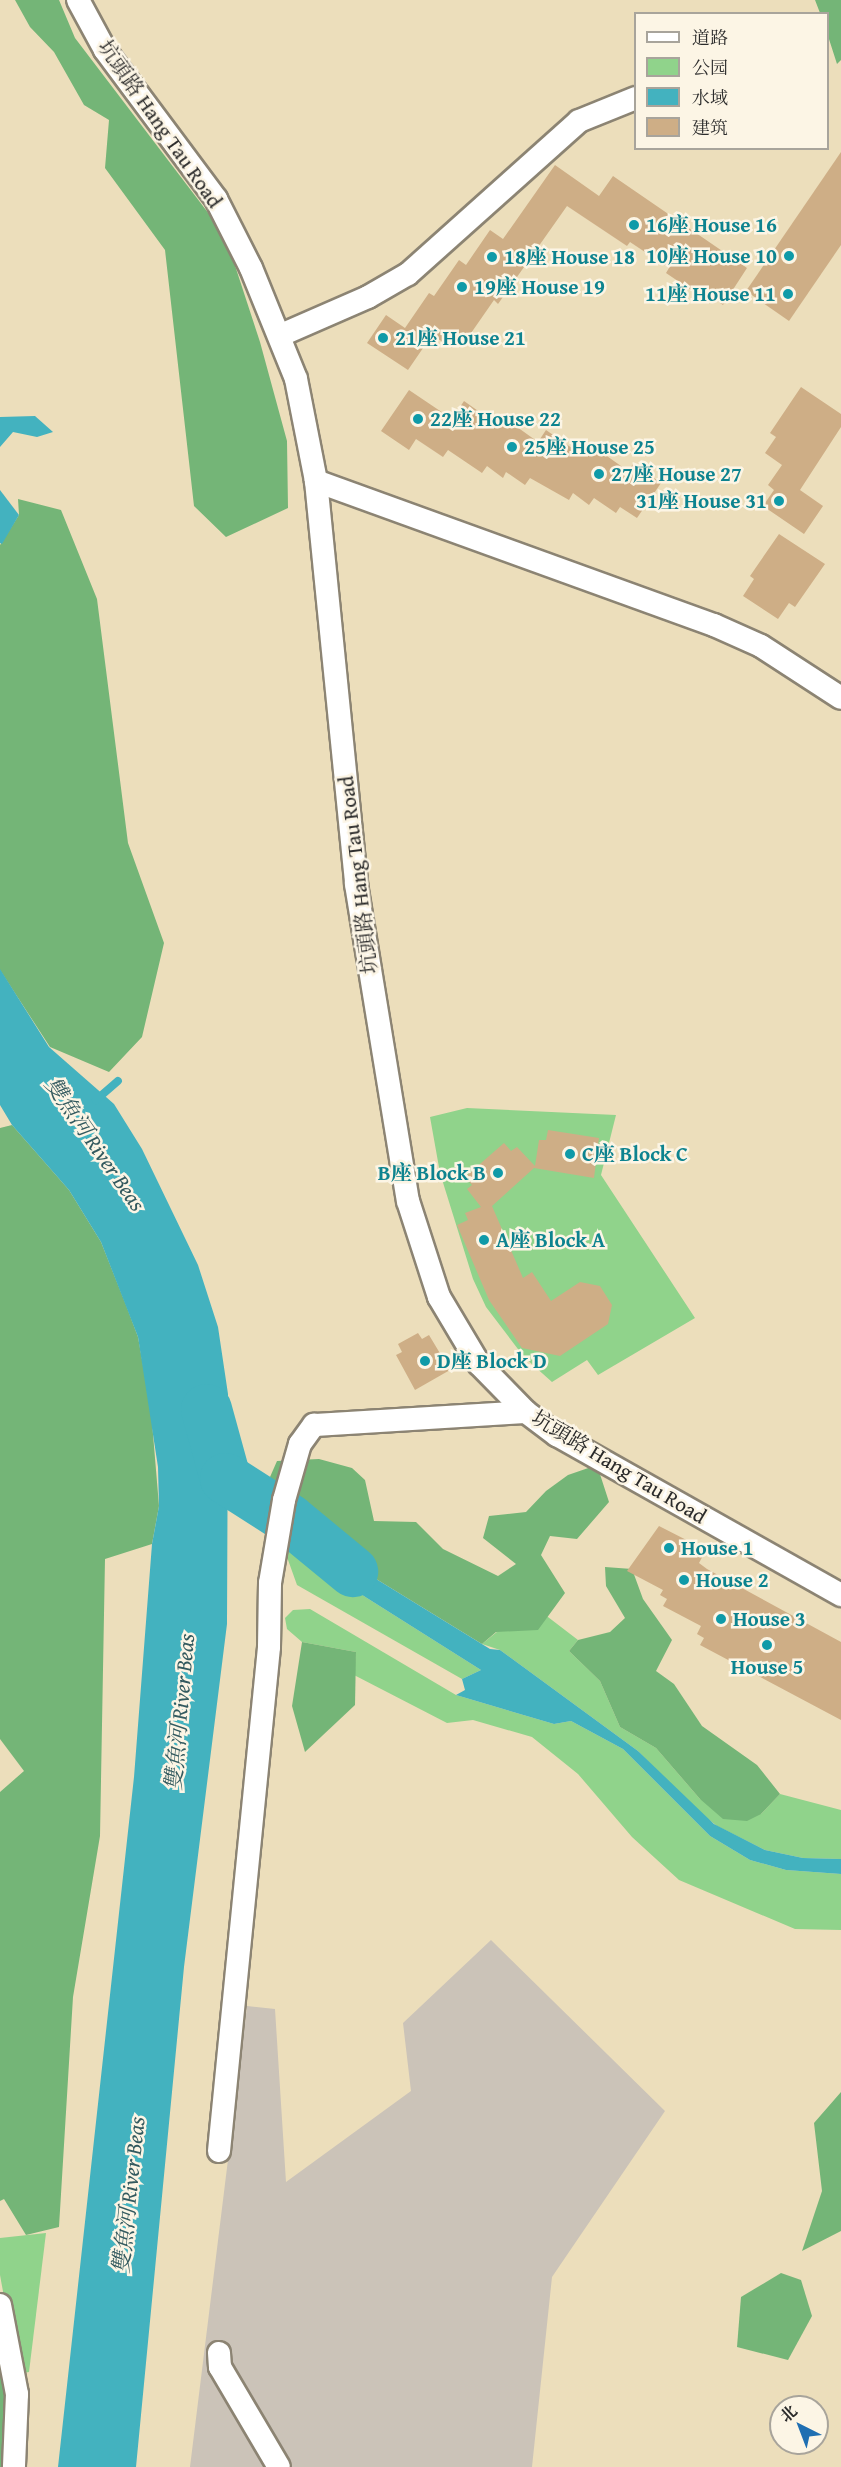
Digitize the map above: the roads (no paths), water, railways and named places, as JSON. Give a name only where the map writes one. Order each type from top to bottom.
[{"type":"street","name":"坑頭路 Hang Tau Road","points":[[78,0],[105,50],[216,199],[280,335],[296,379],[316,481],[356,884],[408,1201],[425,1259],[455,1327],[479,1364],[526,1412],[557,1435],[841,1595]]},
{"type":"street","points":[[280,335],[368,297],[408,274],[579,121],[634,99]]},
{"type":"street","points":[[316,481],[714,625],[761,646],[841,698]]},
{"type":"street","points":[[219,2151],[269,1647],[270,1583],[284,1500],[300,1444],[314,1425],[526,1412]]},
{"type":"street","points":[[0,2305],[17,2394],[14,2467]]},
{"type":"street","points":[[219,2353],[220,2367],[279,2467]]},
{"type":"water","points":[[35,416],[53,432],[37,437],[13,432],[0,447],[0,417]]},
{"type":"water","points":[[0,490],[19,515],[2,544],[0,543]]},
{"type":"water","name":"雙魚河 River Beas","points":[[0,969],[49,1047],[114,1104],[142,1149],[198,1265],[218,1327],[228,1394],[227,1624],[184,1967],[136,2467],[58,2467],[134,1777],[152,1544],[159,1506],[158,1467],[138,1337],[101,1242],[69,1190],[12,1125],[0,1105]]},
{"type":"water","points":[[302,1515],[322,1539],[355,1566],[490,1649],[500,1650],[638,1751],[714,1824],[765,1850],[803,1858],[841,1859],[841,1874],[786,1870],[750,1860],[710,1836],[623,1749],[571,1721],[554,1724],[456,1695],[465,1690],[462,1679],[481,1670],[340,1581],[316,1557],[292,1541]]},
{"type":"waterway","points":[[96,1100],[118,1081]]},
{"type":"waterway","points":[[206,1409],[225,1478],[289,1519],[352,1571]]},
{"type":"place","name":"16座 House 16","points":[[634,225]]},
{"type":"place","name":"10座 House 10","points":[[789,256]]},
{"type":"place","name":"18座 House 18","points":[[492,257]]},
{"type":"place","name":"19座 House 19","points":[[462,287]]},
{"type":"place","name":"11座 House 11","points":[[788,294]]},
{"type":"place","name":"21座 House 21","points":[[383,338]]},
{"type":"place","name":"22座 House 22","points":[[418,419]]},
{"type":"place","name":"25座 House 25","points":[[512,447]]},
{"type":"place","name":"27座 House 27","points":[[599,474]]},
{"type":"place","name":"31座 House 31","points":[[779,501]]},
{"type":"place","name":"C座 Block C","points":[[570,1154]]},
{"type":"place","name":"B座 Block B","points":[[498,1173]]},
{"type":"place","name":"A座 Block A","points":[[484,1240]]},
{"type":"place","name":"D座 Block D","points":[[425,1361]]},
{"type":"place","name":"House 1","points":[[669,1548]]},
{"type":"place","name":"House 2","points":[[684,1580]]},
{"type":"place","name":"House 3","points":[[721,1619]]},
{"type":"place","name":"House 5","points":[[767,1645]]}]
